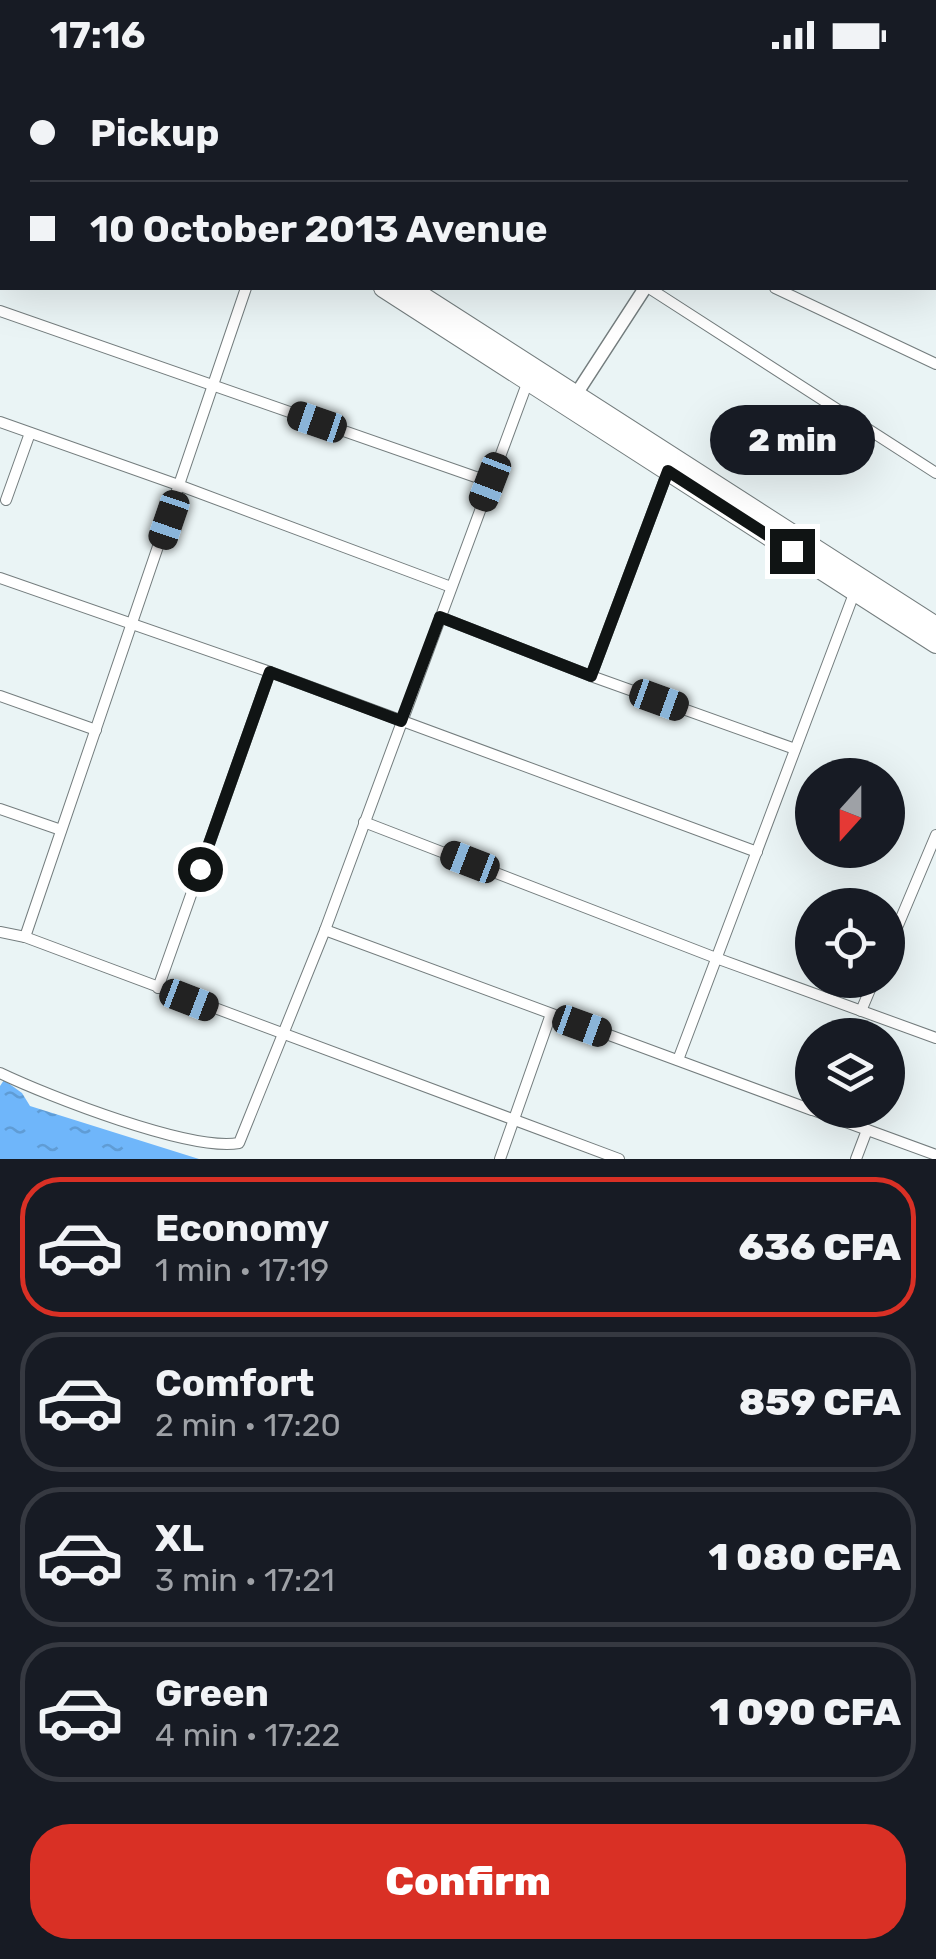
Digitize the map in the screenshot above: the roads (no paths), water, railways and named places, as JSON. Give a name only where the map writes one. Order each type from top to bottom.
[{"type":"highway","points":[[386,290],[528,381],[571,400],[936,626]]},
{"type":"highway","points":[[413,290],[668,471],[936,644]]},
{"type":"street","points":[[25,938],[245,290]]},
{"type":"street","points":[[571,400],[646,290]]},
{"type":"street","points":[[650,290],[936,473]]},
{"type":"street","points":[[779,290],[936,364]]},
{"type":"street","points":[[0,311],[490,482]]},
{"type":"street","points":[[0,1073],[66,1101],[189,1140],[222,1146],[240,1143],[325,930],[528,381]]},
{"type":"street","points":[[0,422],[451,587]]},
{"type":"street","points":[[6,500],[30,433]]},
{"type":"street","points":[[591,676],[668,471]]},
{"type":"street","points":[[0,578],[270,672],[757,852]]},
{"type":"street","points":[[678,1060],[855,591]]},
{"type":"street","points":[[440,617],[796,749]]},
{"type":"street","points":[[158,988],[270,672]]},
{"type":"street","points":[[0,696],[96,730]]},
{"type":"street","points":[[0,809],[61,830]]},
{"type":"street","points":[[364,822],[936,1038]]},
{"type":"street","points":[[905,909],[936,835]]},
{"type":"street","points":[[325,930],[795,1103]]},
{"type":"street","points":[[0,932],[620,1159]]},
{"type":"street","points":[[862,1011],[867,998]]},
{"type":"street","points":[[500,1159],[550,1014]]},
{"type":"street","points":[[862,1128],[936,1156]]},
{"type":"street","points":[[856,1159],[868,1130]]},
{"type":"water","points":[[4,1080],[22,1093],[30,1106],[199,1159],[0,1159],[0,1086]]}]
